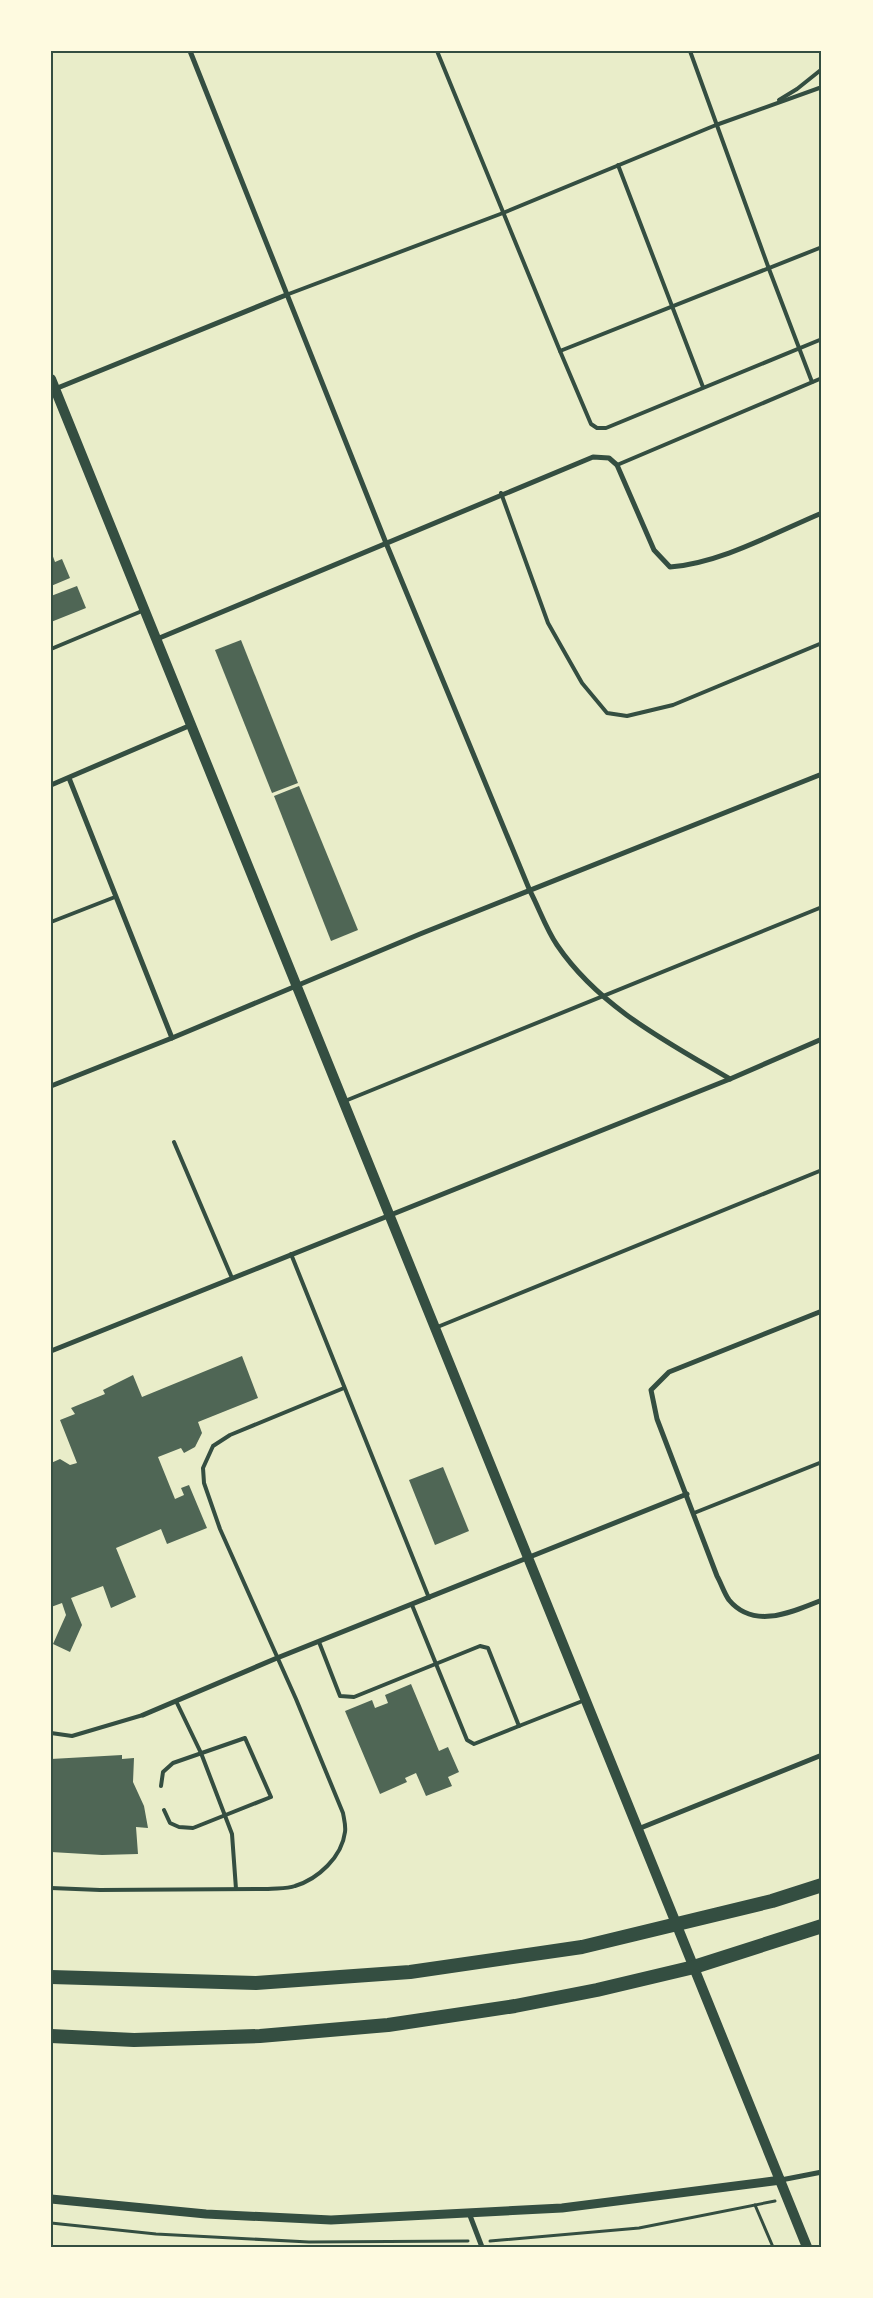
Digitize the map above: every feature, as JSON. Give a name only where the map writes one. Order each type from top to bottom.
[{"type":"highway","points":[[51,1977],[256,1983],[410,1972],[582,1946],[772,1901],[822,1885]]},
{"type":"highway","points":[[51,2036],[134,2040],[260,2036],[388,2025],[515,2006],[694,1968],[822,1926]]},
{"type":"main road","points":[[51,379],[807,2247]]},
{"type":"street","points":[[190,51],[386,543],[530,890],[557,945],[602,996],[649,1031],[730,1079]]},
{"type":"street","points":[[56,389],[286,295]]},
{"type":"street","points":[[157,639],[593,456],[608,458],[617,465],[654,550],[670,567],[692,565],[715,558],[822,513]]},
{"type":"street","points":[[51,785],[191,725]]},
{"type":"street","points":[[51,1086],[530,890],[822,774]]},
{"type":"street","points":[[69,778],[172,1038]]},
{"type":"street","points":[[51,1350],[730,1079],[822,1039]]},
{"type":"street","points":[[822,1311],[669,1372],[651,1390],[657,1419],[717,1576],[729,1600],[746,1613],[767,1618],[822,1600]]},
{"type":"street","points":[[143,1715],[277,1658],[687,1494]]},
{"type":"street","points":[[638,1829],[822,1755]]},
{"type":"street","points":[[51,2198],[206,2214],[331,2220],[562,2208],[781,2180],[822,2172]]},
{"type":"street","points":[[469,2213],[481,2244]]},
{"type":"lane","points":[[437,51],[591,424],[597,428],[606,428],[822,339]]},
{"type":"lane","points":[[690,51],[812,382]]},
{"type":"lane","points":[[771,105],[797,89],[822,69]]},
{"type":"lane","points":[[286,295],[503,213],[716,125],[822,87]]},
{"type":"lane","points":[[618,165],[703,388]]},
{"type":"lane","points":[[560,351],[822,247]]},
{"type":"lane","points":[[617,465],[822,378]]},
{"type":"lane","points":[[501,494],[548,623],[582,683],[607,713],[627,716],[673,705],[822,643]]},
{"type":"lane","points":[[51,649],[144,610]]},
{"type":"lane","points":[[51,922],[115,897]]},
{"type":"lane","points":[[343,1102],[822,906]]},
{"type":"lane","points":[[174,1142],[232,1278]]},
{"type":"lane","points":[[435,1328],[822,1170]]},
{"type":"lane","points":[[291,1254],[429,1598]]},
{"type":"lane","points":[[51,1888],[100,1890],[236,1889],[294,1886],[313,1878],[329,1866],[339,1850],[345,1833],[343,1813],[220,1529],[204,1483],[203,1468],[213,1446],[230,1435],[344,1388]]},
{"type":"lane","points":[[694,1513],[822,1462]]},
{"type":"lane","points":[[412,1605],[467,1740],[474,1744],[586,1699]]},
{"type":"lane","points":[[319,1642],[340,1696],[354,1697],[480,1646],[488,1648],[519,1726]]},
{"type":"lane","points":[[176,1701],[201,1753],[232,1834],[236,1889]]},
{"type":"lane","points":[[51,1733],[72,1736],[143,1715]]},
{"type":"lane","points":[[161,1786],[163,1772],[173,1763],[245,1738],[271,1797],[193,1828],[179,1827],[170,1823],[164,1810]]},
{"type":"path","points":[[51,2223],[156,2234],[309,2242],[481,2244],[639,2228],[788,2197]]},
{"type":"path","points":[[755,2205],[773,2247]]},
{"type":"building","points":[[51,551],[55,562],[62,559],[70,578],[51,586]]},
{"type":"building","points":[[77,586],[86,608],[51,622],[51,596]]},
{"type":"building","points":[[241,640],[298,783],[272,793],[215,650]]},
{"type":"building","points":[[299,786],[358,930],[331,941],[274,796]]},
{"type":"building","points":[[242,1356],[258,1398],[198,1422],[202,1433],[195,1447],[184,1453],[181,1448],[158,1457],[175,1499],[184,1495],[181,1488],[189,1485],[207,1528],[167,1544],[161,1529],[116,1548],[136,1597],[111,1608],[103,1586],[71,1598],[82,1625],[70,1652],[53,1644],[66,1615],[62,1603],[51,1607],[51,1463],[60,1459],[70,1465],[77,1463],[60,1420],[75,1414],[71,1408],[105,1394],[103,1390],[133,1375],[142,1397]]},
{"type":"building","points":[[443,1467],[469,1531],[435,1545],[409,1480]]},
{"type":"building","points":[[411,1684],[439,1751],[448,1747],[459,1772],[448,1777],[452,1786],[426,1796],[416,1773],[405,1778],[407,1782],[380,1794],[345,1711],[372,1700],[375,1708],[388,1703],[385,1695]]},
{"type":"building","points":[[122,1755],[122,1759],[134,1758],[133,1782],[144,1806],[148,1828],[136,1827],[138,1854],[102,1855],[51,1852],[51,1759]]}]
